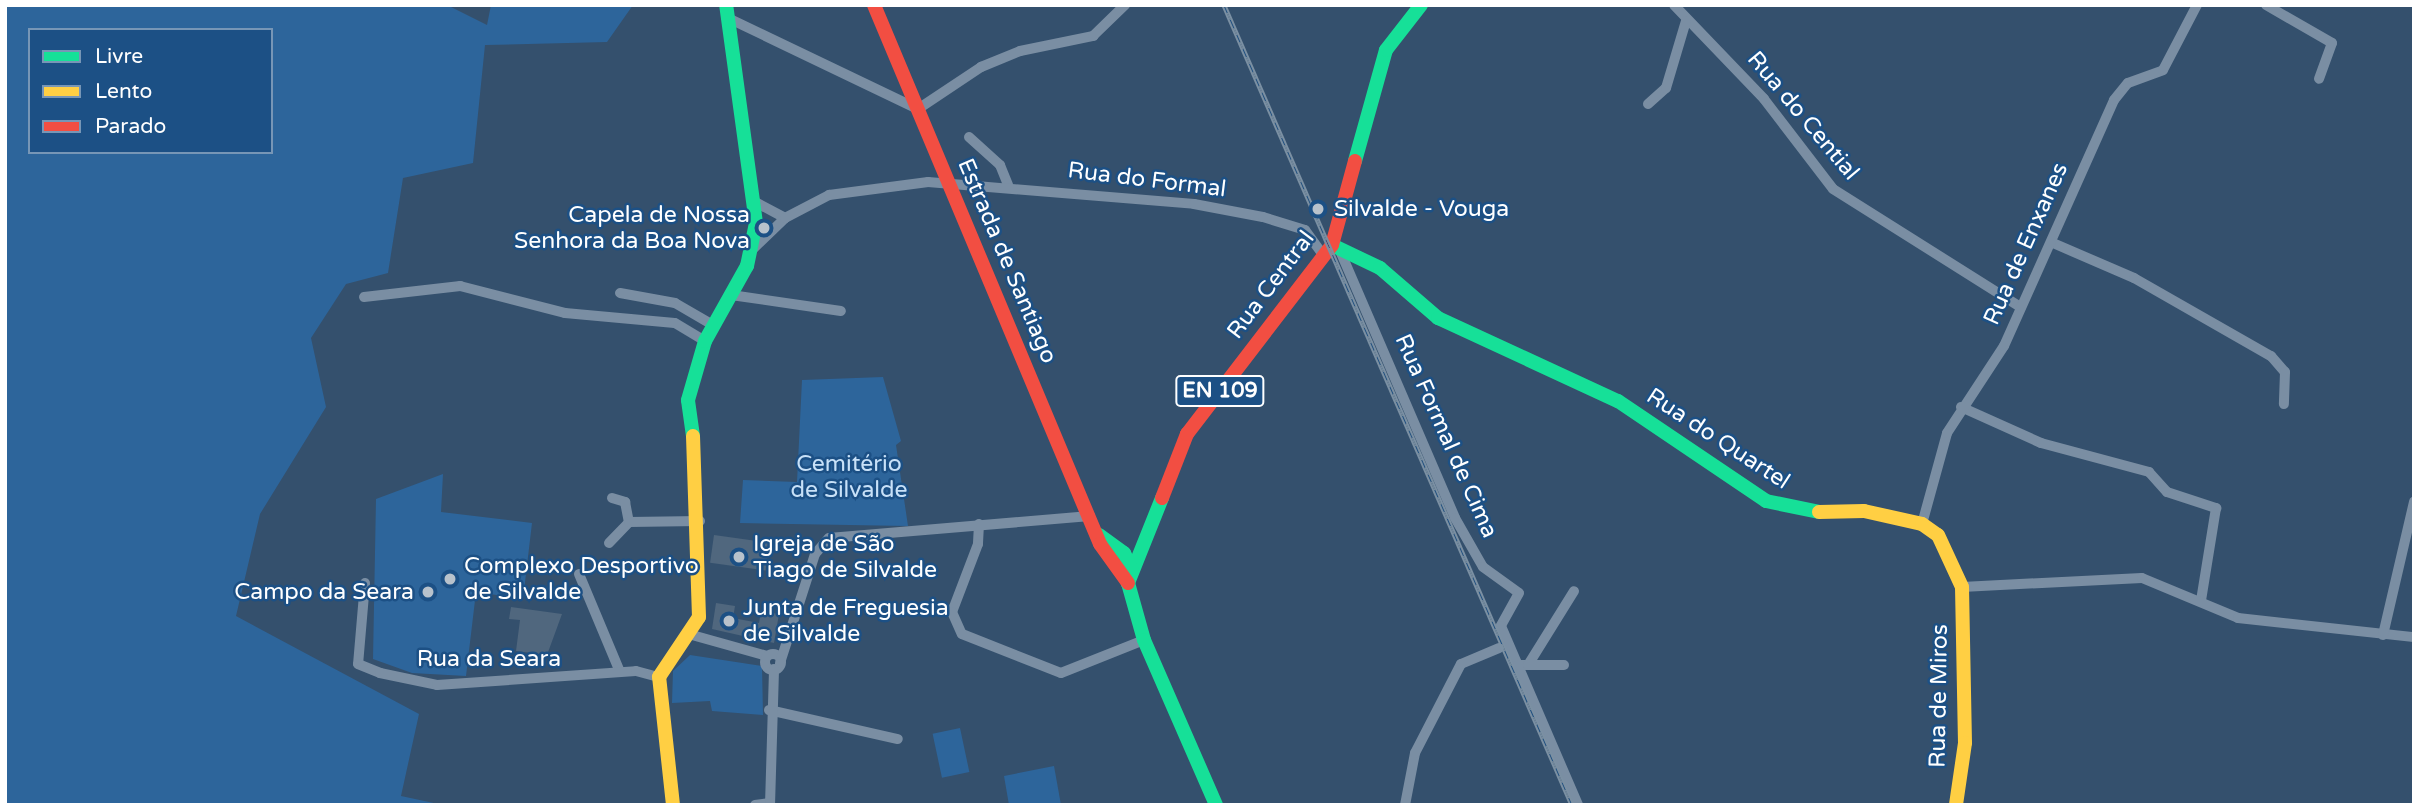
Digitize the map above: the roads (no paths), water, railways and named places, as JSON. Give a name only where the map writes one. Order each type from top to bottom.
[{"type":"main road","name":"Estrada de Santiago","points":[[874,5],[1098,534],[1128,559],[1144,640],[1216,805]]},
{"type":"main road","name":"Rua Central","points":[[1128,559],[1187,434],[1333,251],[1386,50],[1420,5]]},
{"type":"main road","points":[[673,805],[659,677],[669,656],[692,635],[699,617],[700,521],[688,400],[705,341],[731,295],[751,251],[757,203],[728,12]]},
{"type":"main road","name":"Rua do Quartel","points":[[1333,251],[1380,268],[1438,318],[1618,401],[1766,501],[1922,524]]},
{"type":"main road","points":[[1922,524],[1938,535],[1962,587]]},
{"type":"main road","name":"Rua de Miros","points":[[1956,805],[1965,743],[1962,587]]},
{"type":"street","points":[[728,12],[918,109],[981,66],[1020,51],[1093,36],[1125,5]]},
{"type":"street","name":"Rua do Cential","points":[[1674,5],[1686,21],[1756,89],[1833,188],[2019,306]]},
{"type":"street","name":"Rua de Enxanes","points":[[1922,524],[1938,455],[1961,407],[2004,346],[2019,306],[2053,243],[2114,100],[2128,83],[2163,70],[2197,5]]},
{"type":"street","points":[[2266,5],[2332,43],[2319,79]]},
{"type":"street","points":[[1648,104],[1666,88],[1686,21]]},
{"type":"street","points":[[969,137],[1000,165],[1008,185]]},
{"type":"street","name":"Rua do Formal","points":[[785,218],[855,189],[950,183],[1008,185],[1263,217],[1305,230],[1333,251]]},
{"type":"street","points":[[751,251],[785,218],[757,203]]},
{"type":"street","points":[[2053,243],[2134,278],[2271,356],[2285,372],[2284,404]]},
{"type":"street","name":"Rua Formal de Cima","points":[[1333,251],[1455,519],[1483,567],[1519,593],[1501,618],[1523,665]]},
{"type":"street","points":[[364,297],[460,286],[565,313],[675,323],[705,341]]},
{"type":"street","points":[[620,293],[675,303],[713,325]]},
{"type":"street","points":[[731,295],[841,312]]},
{"type":"street","points":[[1961,407],[2041,443],[2149,472],[2166,492],[2216,508],[2201,601]]},
{"type":"street","points":[[612,498],[625,502],[629,522]]},
{"type":"street","points":[[2384,635],[2414,502]]},
{"type":"street","points":[[755,805],[770,804],[769,710],[774,661],[789,638],[815,554],[829,538],[1090,516]]},
{"type":"street","points":[[610,543],[629,522],[700,521]]},
{"type":"street","points":[[979,524],[978,544],[952,612],[962,634],[1061,673],[1144,640]]},
{"type":"street","points":[[579,574],[620,672]]},
{"type":"street","points":[[1962,587],[2141,578],[2238,618],[2414,637]]},
{"type":"street","name":"Rua da Seara","points":[[365,583],[358,664],[380,673],[437,685],[620,672],[659,677]]},
{"type":"street","points":[[1523,665],[1574,591]]},
{"type":"street","points":[[692,635],[774,661]]},
{"type":"street","points":[[1405,805],[1415,752],[1461,664],[1499,648]]},
{"type":"street","points":[[1523,665],[1564,665]]},
{"type":"street","points":[[1523,665],[1578,805]]},
{"type":"street","points":[[769,710],[898,739]]},
{"type":"railway","points":[[1224,5],[1572,805]]},
{"type":"place","name":"Silvalde - Vouga","points":[[1318,209]]},
{"type":"place","name":"Capela de Nossa Senhora da Boa Nova","points":[[764,228]]},
{"type":"place","name":"Igreja de São Tiago de Silvalde","points":[[739,557]]},
{"type":"place","name":"Complexo Desportivo de Silvalde","points":[[450,579]]},
{"type":"place","name":"Campo da Seara","points":[[428,592]]},
{"type":"place","name":"Junta de Freguesia de Silvalde","points":[[729,621]]},
{"type":"park label","name":"Cemitério de Silvalde","points":[[849,477]]}]
